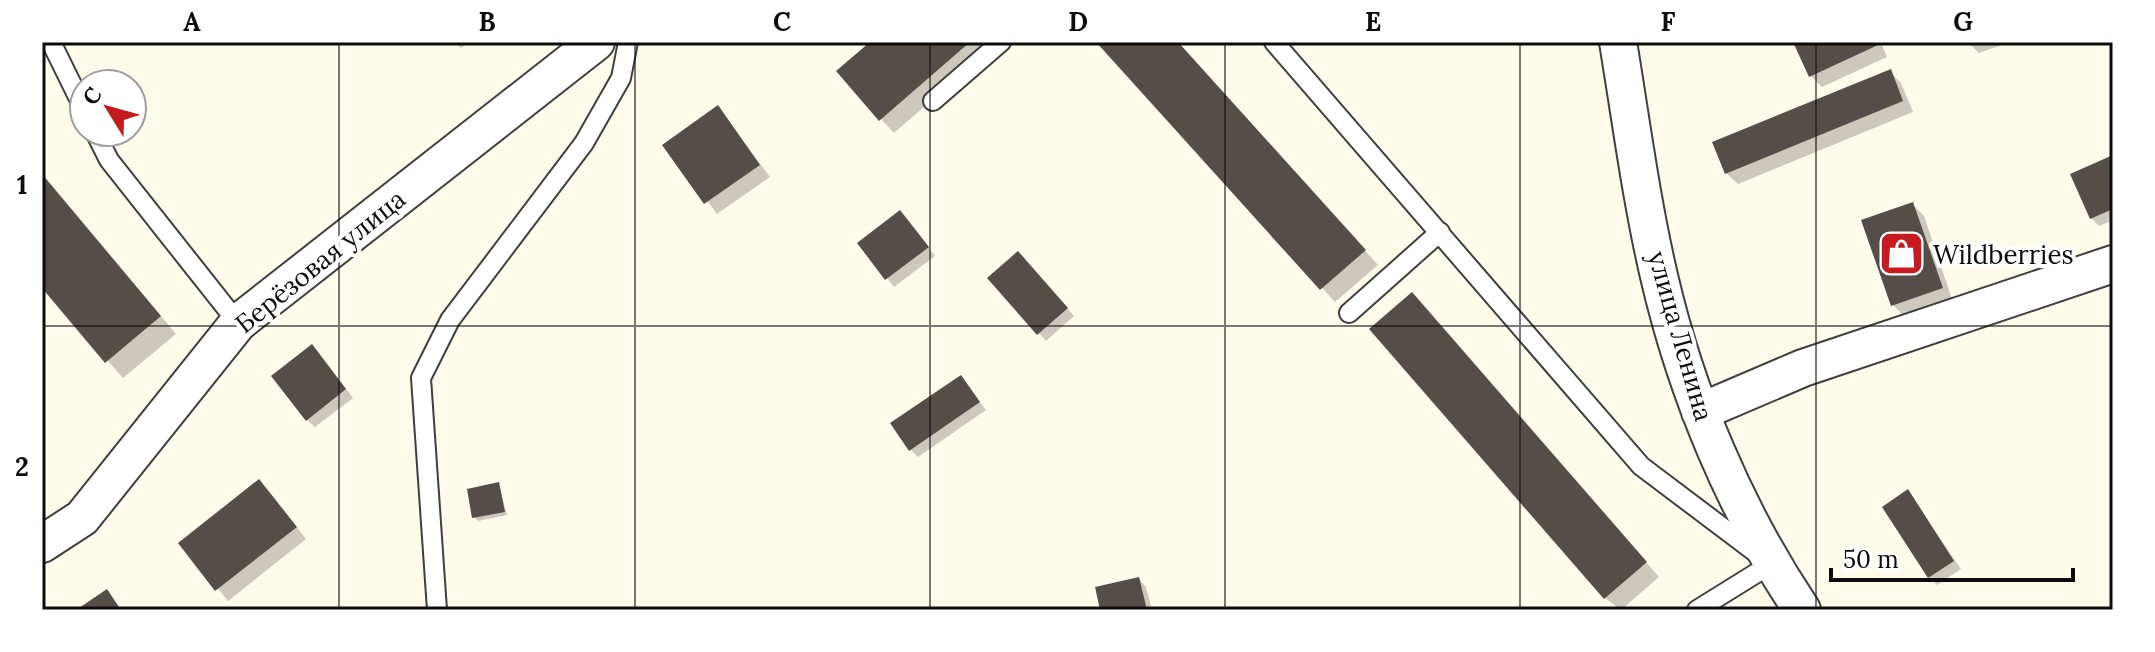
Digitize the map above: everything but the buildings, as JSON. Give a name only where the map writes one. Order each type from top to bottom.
[{"type":"street","name":"Берёзовая улица","points":[[42,544],[82,518],[238,323],[596,42]]},
{"type":"street","name":"улица Ленина","points":[[1618,42],[1659,277],[1700,412],[1771,564],[1802,610]]},
{"type":"street","points":[[1700,412],[1803,368],[2113,264]]},
{"type":"lane","points":[[51,42],[68,77]]},
{"type":"lane","points":[[437,610],[421,378],[450,320],[584,143],[621,78],[628,42]]},
{"type":"lane","points":[[933,101],[1001,42]]},
{"type":"lane","points":[[1274,42],[1641,466],[1771,564],[1697,610]]},
{"type":"lane","points":[[103,148],[109,160],[238,323]]},
{"type":"lane","points":[[1349,313],[1440,232]]},
{"type":"place","name":"Wildberries","points":[[1902,254]]}]
